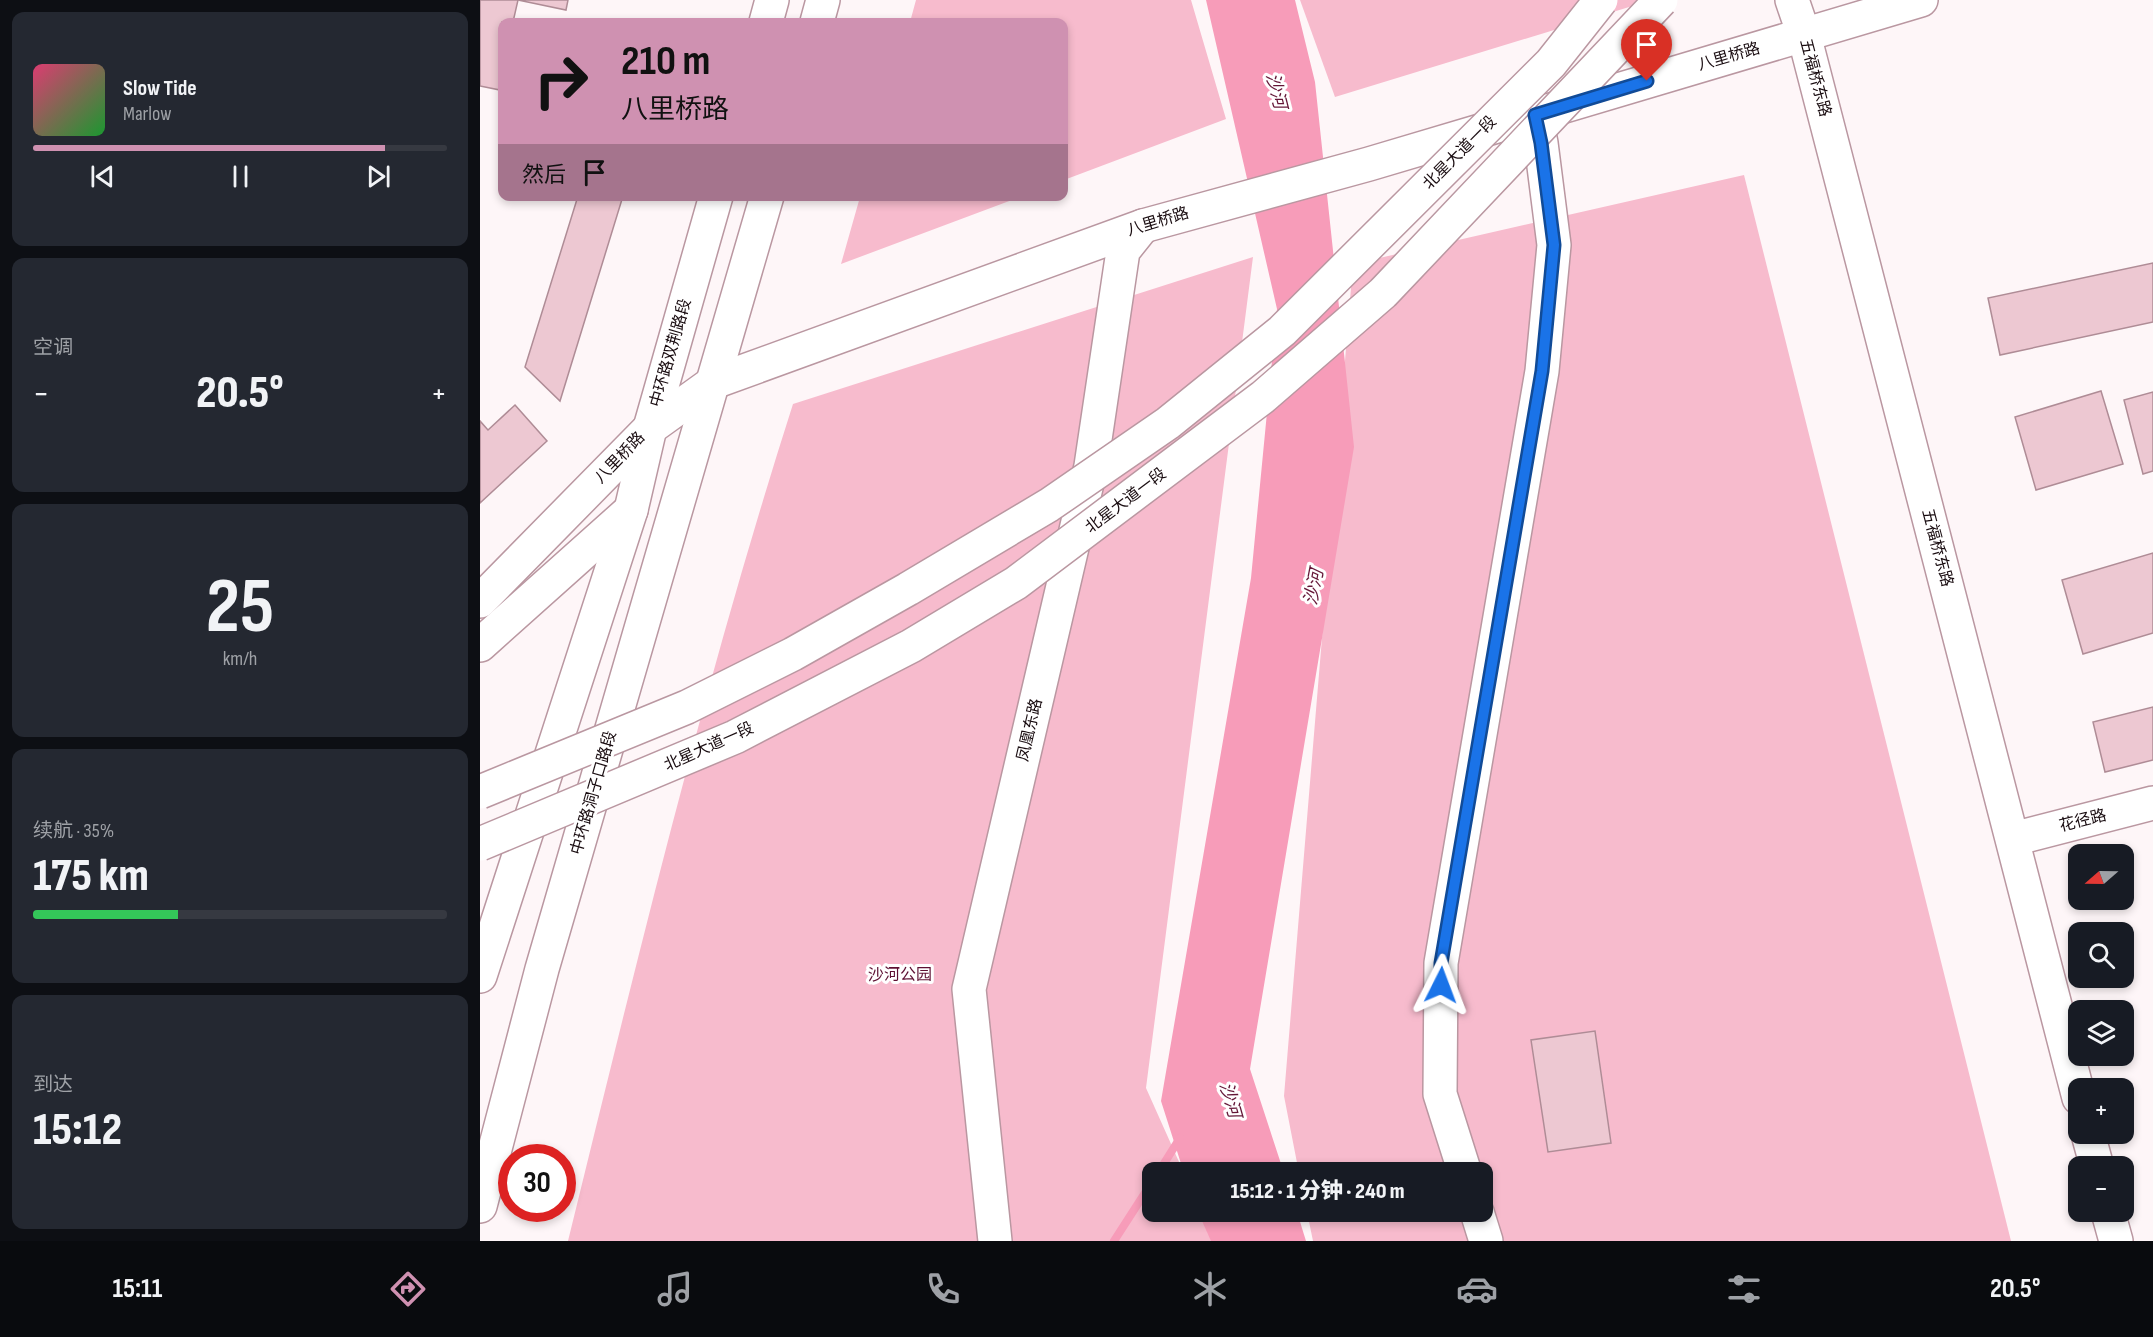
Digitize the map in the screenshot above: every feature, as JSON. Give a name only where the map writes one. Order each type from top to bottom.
[{"type":"main road","points":[[767,18],[772,0]]},
{"type":"main road","points":[[818,18],[823,0]]},
{"type":"main road","name":"北星大道一段","points":[[480,792],[507,783],[687,707],[793,654],[908,590],[1048,504],[1168,423],[1282,331],[1551,63],[1601,0]]},
{"type":"main road","name":"北星大道一段","points":[[480,844],[735,738],[911,646],[1016,583],[1263,397],[1383,292],[1660,0]]},
{"type":"main road","name":"五福桥东路","points":[[1792,0],[2074,1078]]},
{"type":"main road","name":"八里桥路","points":[[480,601],[650,428],[714,382],[1143,226],[1370,164],[1921,0]]},
{"type":"main road","points":[[1462,1162],[1440,1094],[1441,963],[1542,371],[1554,245],[1541,143],[1535,115]]},
{"type":"main road","name":"中环路双荆路段","points":[[631,510],[650,428],[715,201]]},
{"type":"main road","points":[[714,382],[766,201]]},
{"type":"main road","name":"凤凰东路","points":[[995,1241],[969,989],[1091,466],[1123,251],[1143,226]]},
{"type":"main road","name":"中环路洞子口路段","points":[[480,1206],[542,969],[714,382]]},
{"type":"main road","points":[[480,645],[631,510]]},
{"type":"main road","points":[[480,976],[631,510]]},
{"type":"main road","name":"花径路","points":[[2013,839],[2153,802]]},
{"type":"main road","points":[[1480,1222],[1486,1241]]},
{"type":"main road","points":[[2111,1222],[2116,1241]]},
{"type":"green space","points":[[916,0],[1191,0],[1226,119],[1068,178],[1068,18],[911,18]]},
{"type":"green space","points":[[1300,0],[1652,0],[1335,97]]},
{"type":"green space","points":[[1744,175],[2011,1241],[1313,1241],[1309,1222],[1493,1222],[1493,1162],[1297,1162],[1284,1096],[1353,264]]},
{"type":"green space","points":[[859,201],[1009,201],[841,264]]},
{"type":"green space","name":"沙河公园","points":[[1253,257],[1146,1088],[1179,1162],[1142,1162],[1142,1222],[1205,1222],[1214,1241],[568,1241],[573,1222],[576,1222],[576,1209],[673,820],[730,611],[793,404]]},
{"type":"water","name":"沙河","points":[[1206,0],[1295,0],[1315,82],[1354,447],[1250,1069],[1280,1162],[1180,1162],[1161,1101],[1251,578],[1277,309]]},
{"type":"water","points":[[1202,1222],[1300,1222],[1306,1241],[1211,1241]]},
{"type":"building","points":[[480,0],[518,0],[514,18],[498,18],[498,90],[480,86]]},
{"type":"building","points":[[518,0],[568,0],[566,10]]},
{"type":"building","points":[[576,201],[621,201],[560,401],[525,367]]},
{"type":"building","points":[[2153,263],[2153,322],[2000,355],[1988,298]]},
{"type":"building","points":[[2101,391],[2123,464],[2036,490],[2015,417]]},
{"type":"building","points":[[2153,392],[2153,471],[2143,474],[2124,400]]},
{"type":"building","points":[[515,405],[547,441],[480,503],[480,421],[488,430]]},
{"type":"building","points":[[2153,553],[2153,633],[2083,654],[2062,580]]},
{"type":"building","points":[[2153,707],[2153,760],[2105,772],[2093,722]]},
{"type":"building","points":[[1595,1031],[1611,1143],[1548,1152],[1531,1040]]},
{"type":"waterway","points":[[1165,1162],[1180,1138]]},
{"type":"waterway","points":[[1114,1241],[1142,1198]]},
{"type":"route","points":[[1441,985],[1441,963],[1542,371],[1554,245],[1541,143],[1535,115],[1647,81]]}]
